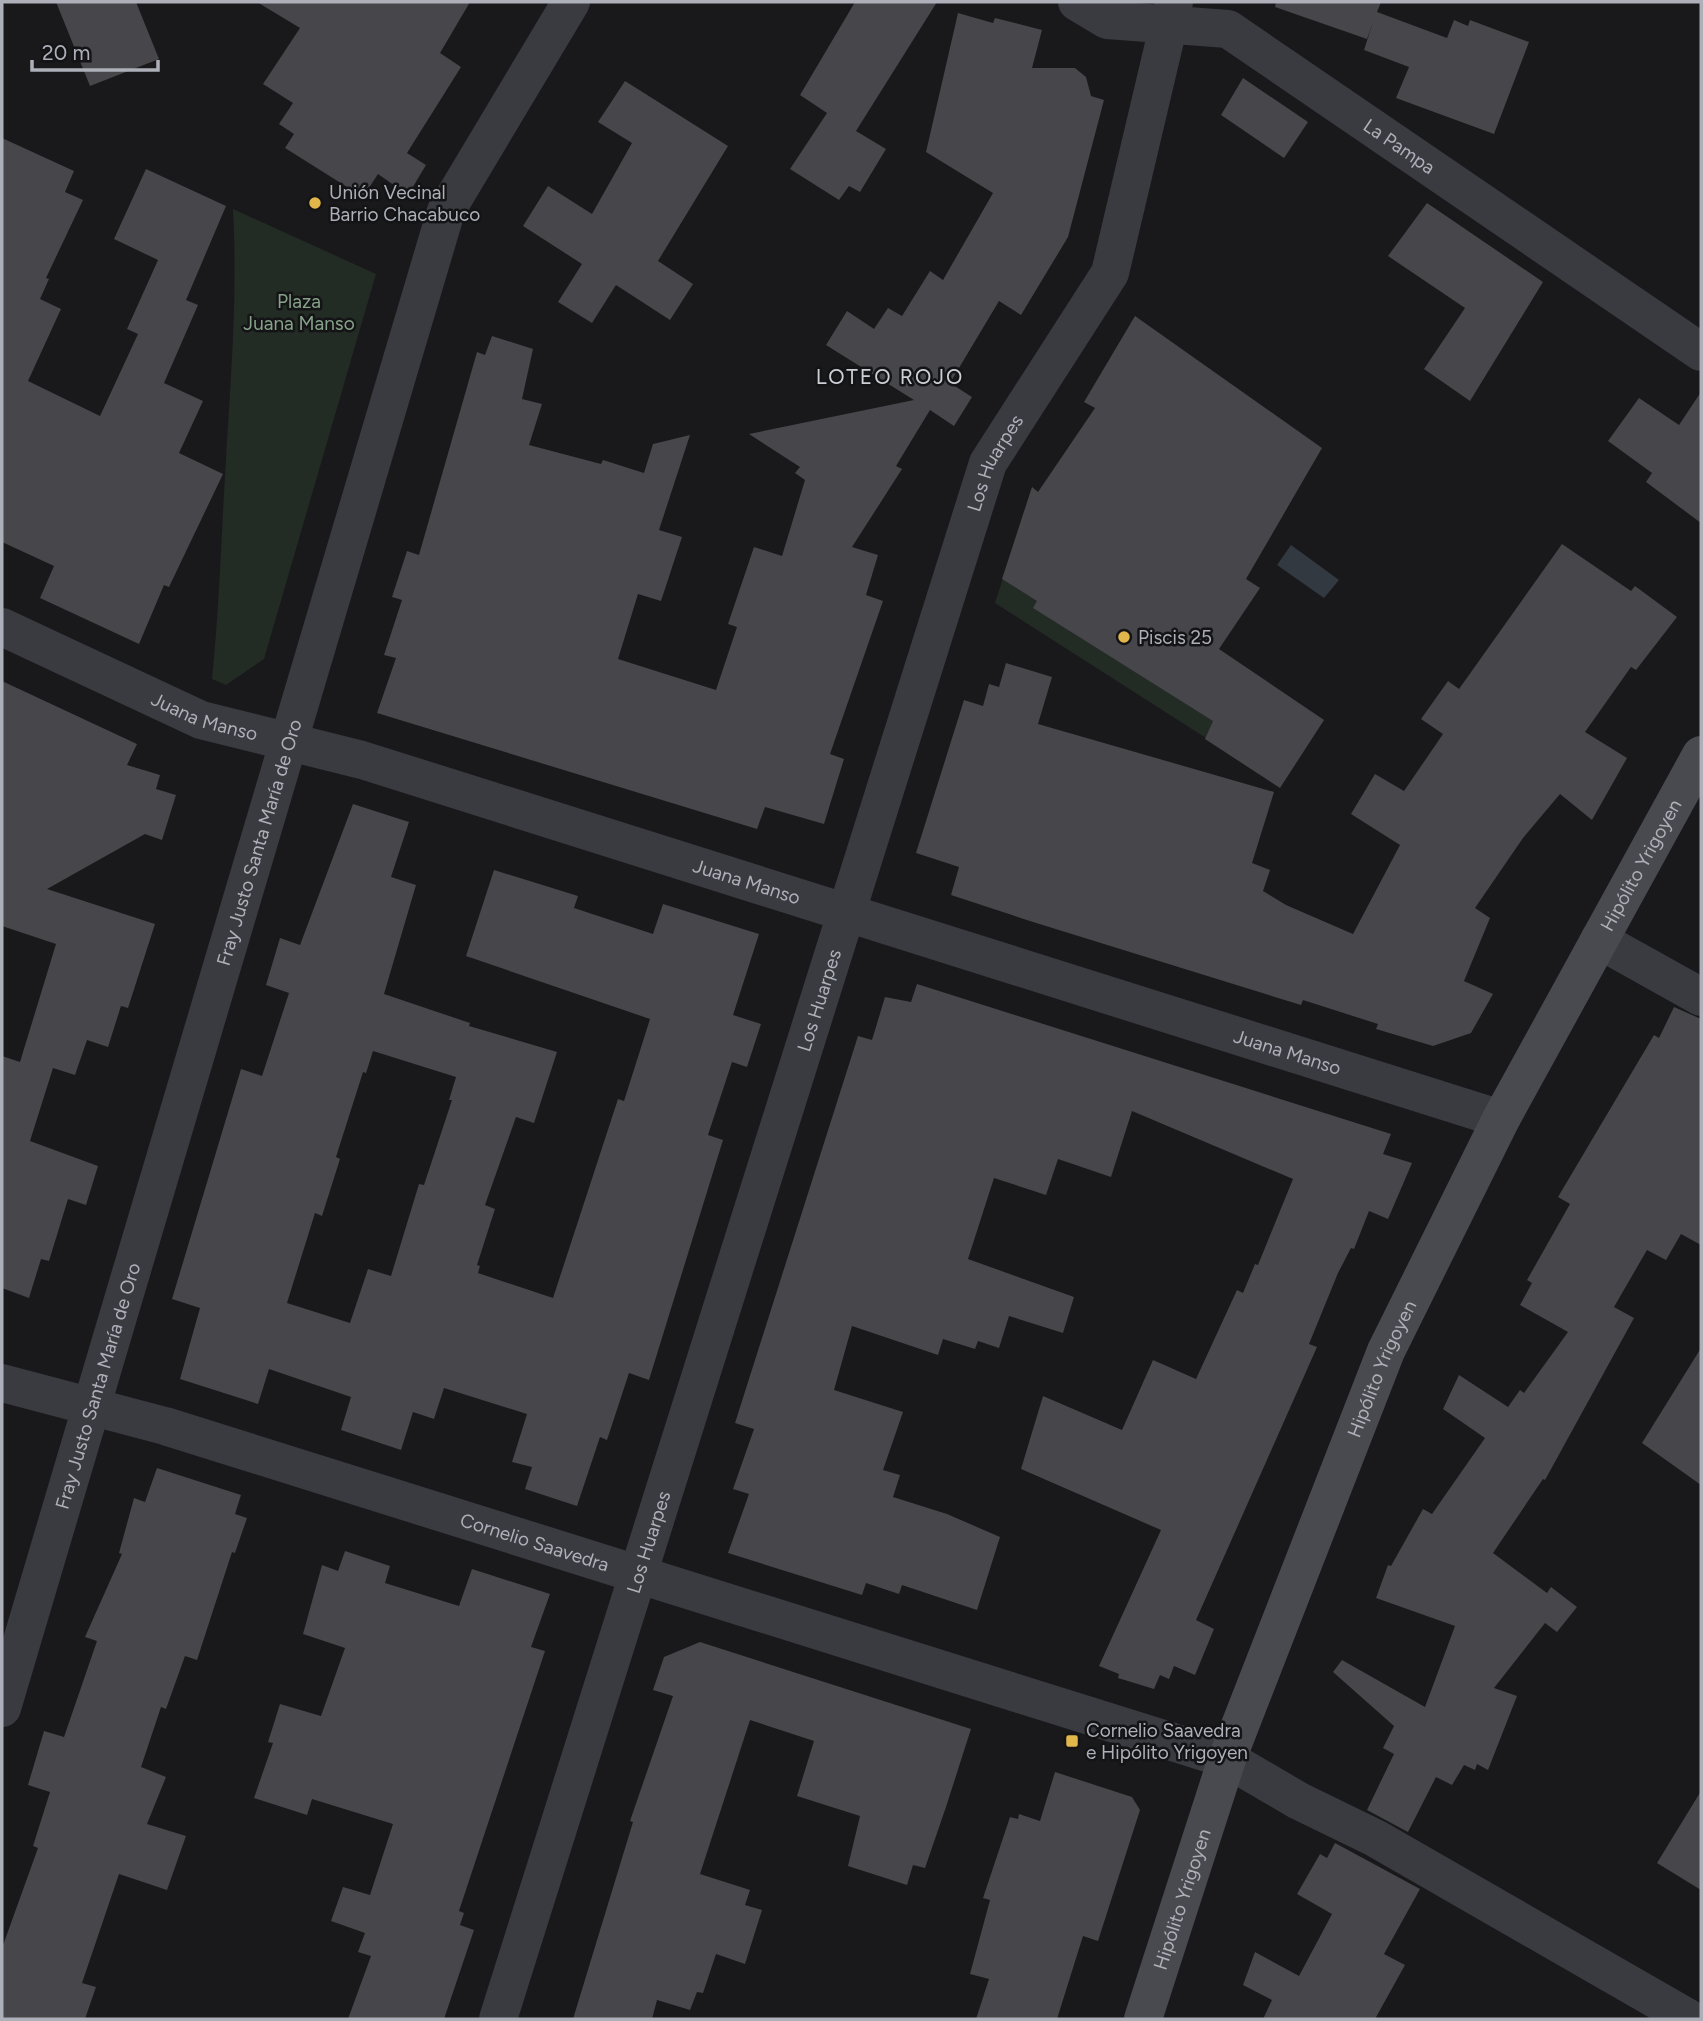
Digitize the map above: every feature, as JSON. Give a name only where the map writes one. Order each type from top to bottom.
[{"type":"main road","name":"Hipólito Yrigoyen","points":[[1143,2019],[1227,1759],[1386,1352],[1501,1119],[1701,755]]},
{"type":"street","name":"Fray Justo Santa María de Oro","points":[[2,1708],[446,212],[571,2]]},
{"type":"street","name":"La Pampa","points":[[1077,2],[1107,20],[1171,13],[1228,29],[1701,352]]},
{"type":"street","name":"Los Huarpes","points":[[498,2019],[988,463],[1110,273],[1171,13]]},
{"type":"street","name":"Juana Manso","points":[[2,627],[201,720],[362,760],[1501,1119]]},
{"type":"street","points":[[1599,940],[1701,997]]},
{"type":"street","name":"Cornelio Saavedra","points":[[2,1383],[165,1426],[1227,1759],[1299,1801],[1375,1838],[1690,2019]]},
{"type":"green space","name":"Plaza Juana Manso","points":[[233,209],[376,274],[264,659],[226,685],[212,679],[233,342]]},
{"type":"green space","name":"Piscis 25","points":[[1032,487],[1075,523],[1062,545],[1324,720],[1281,786],[995,603]]},
{"type":"shaded area","points":[[1291,545],[1339,580],[1324,598],[1277,565]]},
{"type":"building","points":[[56,2],[136,2],[159,59],[90,86]]},
{"type":"building","points":[[257,2],[470,2],[440,53],[461,67],[407,153],[426,165],[408,195],[378,174],[363,197],[285,148],[294,134],[279,124],[293,103],[263,84],[300,28]]},
{"type":"building","points":[[855,2],[937,2],[856,131],[886,149],[860,192],[849,186],[839,200],[790,169],[827,113],[800,95]]},
{"type":"building","points":[[1276,2],[1381,2],[1377,12],[1447,38],[1454,20],[1468,26],[1470,20],[1529,42],[1494,134],[1396,98],[1409,67],[1364,50],[1373,22],[1367,39],[1275,7]]},
{"type":"building","points":[[958,13],[993,23],[995,18],[1042,30],[1032,68],[1075,68],[1086,77],[1091,96],[1104,100],[1068,237],[1021,315],[999,301],[950,383],[972,397],[954,426],[930,410],[896,466],[902,469],[852,547],[878,555],[866,595],[883,601],[830,754],[844,759],[824,824],[765,807],[757,829],[377,713],[396,658],[384,655],[402,600],[392,597],[407,551],[419,555],[477,352],[485,355],[492,336],[533,349],[522,399],[542,404],[529,445],[601,464],[603,460],[644,473],[653,444],[690,435],[659,530],[682,537],[661,601],[638,594],[618,659],[716,690],[737,627],[728,624],[754,547],[782,556],[805,480],[795,473],[800,467],[749,434],[914,400],[826,345],[847,311],[874,329],[888,308],[902,316],[930,271],[943,280],[993,193],[926,152]]},
{"type":"building","points":[[1243,78],[1308,122],[1284,158],[1221,115]]},
{"type":"building","points":[[625,81],[728,146],[658,261],[693,284],[670,320],[616,285],[592,323],[558,302],[582,264],[523,226],[548,186],[592,214],[632,143],[598,122]]},
{"type":"building","points":[[2,138],[74,171],[65,192],[83,200],[46,278],[49,279],[40,299],[61,309],[28,381],[100,416],[138,334],[127,329],[158,260],[114,239],[146,169],[226,206],[186,300],[198,305],[164,383],[203,401],[179,453],[223,474],[169,587],[164,585],[139,644],[40,598],[54,566],[2,542]]},
{"type":"building","points":[[1427,203],[1543,282],[1470,401],[1424,369],[1465,308],[1388,256]]},
{"type":"building","points":[[1135,316],[1322,448],[1246,579],[1260,588],[1219,649],[1324,720],[1280,788],[1205,739],[1213,721],[1033,608],[1037,601],[1002,579],[1032,487],[1038,492],[1095,408],[1084,402]]},
{"type":"building","points":[[1701,392],[1701,523],[1646,482],[1652,473],[1608,441],[1639,398],[1679,425]]},
{"type":"building","points":[[1562,544],[1631,591],[1635,586],[1677,617],[1636,670],[1631,667],[1585,732],[1627,758],[1592,820],[1560,794],[1523,838],[1475,908],[1490,918],[1464,981],[1493,994],[1471,1033],[1433,1046],[1376,1029],[1378,1024],[1303,1000],[1301,1005],[1033,922],[951,895],[959,867],[916,853],[964,700],[983,706],[989,684],[999,687],[1006,663],[1052,677],[1038,724],[1274,792],[1252,863],[1270,870],[1263,891],[1286,905],[1353,934],[1400,845],[1351,814],[1375,774],[1404,791],[1443,734],[1421,719],[1448,681],[1459,689]]},
{"type":"building","points":[[2,681],[137,744],[127,765],[160,775],[156,789],[176,795],[162,840],[145,834],[47,889],[155,924],[128,1008],[121,1006],[108,1047],[87,1040],[75,1075],[53,1068],[30,1141],[98,1166],[86,1205],[68,1199],[49,1261],[41,1259],[29,1298],[2,1288],[2,1056],[20,1062],[56,944],[2,926]]},
{"type":"building","points":[[353,804],[409,822],[391,877],[416,885],[384,994],[470,1023],[469,1026],[557,1052],[534,1123],[516,1117],[485,1205],[495,1209],[477,1265],[480,1266],[478,1273],[553,1298],[618,1099],[624,1101],[650,1019],[466,956],[494,870],[578,896],[574,908],[653,934],[663,904],[759,934],[733,1015],[761,1024],[747,1067],[732,1062],[708,1135],[723,1140],[649,1380],[629,1373],[607,1440],[600,1437],[577,1506],[525,1489],[532,1467],[512,1462],[527,1414],[444,1388],[434,1419],[413,1412],[401,1450],[341,1430],[351,1397],[269,1369],[258,1404],[180,1379],[200,1308],[172,1299],[241,1069],[262,1076],[289,993],[266,985],[280,938],[300,945]],"holes":[[[373,1051],[456,1077],[449,1100],[452,1100],[424,1185],[419,1184],[391,1276],[368,1269],[350,1323],[287,1303],[315,1213],[322,1216],[340,1159],[336,1157],[363,1072],[366,1073]]]},
{"type":"building","points":[[917,984],[1391,1134],[1383,1154],[1412,1163],[1388,1219],[1369,1211],[1354,1249],[1351,1248],[1338,1273],[1309,1344],[1317,1347],[1196,1620],[1214,1629],[1195,1675],[1174,1666],[1169,1679],[1160,1675],[1154,1689],[1118,1678],[1119,1674],[1099,1666],[1161,1530],[1021,1469],[1043,1396],[1122,1430],[1153,1360],[1196,1379],[1237,1290],[1243,1293],[1255,1264],[1258,1265],[1293,1179],[1132,1111],[1111,1177],[1058,1159],[1046,1195],[994,1178],[968,1259],[1074,1297],[1063,1333],[1009,1316],[999,1348],[978,1341],[975,1349],[943,1339],[938,1355],[852,1326],[834,1390],[903,1412],[883,1470],[900,1475],[893,1497],[947,1514],[1000,1537],[977,1610],[902,1585],[899,1594],[866,1583],[862,1595],[728,1553],[749,1494],[733,1489],[754,1429],[735,1423],[858,1036],[872,1040],[885,997],[911,1002]]},
{"type":"building","points":[[1674,1007],[1701,1019],[1701,1245],[1681,1234],[1666,1260],[1647,1250],[1614,1307],[1634,1318],[1545,1480],[1543,1479],[1493,1553],[1547,1593],[1551,1587],[1577,1607],[1557,1632],[1545,1623],[1494,1688],[1517,1696],[1488,1770],[1477,1764],[1475,1770],[1464,1765],[1452,1785],[1436,1777],[1408,1832],[1367,1810],[1394,1754],[1383,1748],[1394,1726],[1333,1672],[1342,1660],[1425,1707],[1455,1626],[1376,1598],[1388,1565],[1391,1566],[1423,1509],[1432,1514],[1485,1438],[1443,1409],[1459,1375],[1508,1407],[1520,1390],[1524,1393],[1568,1332],[1520,1305],[1532,1283],[1527,1280],[1570,1204],[1558,1197],[1654,1035],[1659,1038]]},
{"type":"building","points":[[1701,1348],[1701,1485],[1642,1443]]},
{"type":"building","points":[[157,1468],[241,1495],[235,1514],[247,1518],[235,1553],[232,1552],[197,1660],[185,1656],[166,1709],[161,1707],[141,1767],[166,1777],[147,1824],[186,1836],[167,1890],[119,1874],[82,1983],[96,1987],[85,2019],[2,2019],[2,1948],[38,1848],[33,1846],[50,1792],[28,1785],[44,1731],[64,1737],[97,1641],[85,1637],[122,1554],[119,1553],[134,1498],[145,1502]]},
{"type":"building","points":[[345,1551],[390,1566],[385,1583],[459,1606],[472,1569],[550,1594],[531,1647],[545,1651],[459,1911],[464,1913],[460,1925],[474,1930],[444,2019],[348,2019],[371,1956],[358,1952],[365,1933],[331,1921],[343,1887],[370,1895],[393,1824],[312,1799],[307,1815],[254,1798],[273,1743],[268,1742],[280,1704],[321,1716],[345,1648],[303,1634],[322,1565],[338,1571]]},
{"type":"building","points":[[700,1642],[971,1729],[946,1807],[925,1868],[913,1865],[907,1885],[848,1866],[860,1816],[797,1796],[814,1741],[750,1720],[700,1874],[750,1890],[745,1905],[762,1910],[745,1964],[716,1954],[703,1993],[697,1992],[690,2010],[657,2000],[652,2019],[573,2019],[633,1822],[630,1821],[673,1696],[653,1690],[664,1657]]},
{"type":"building","points":[[1055,1772],[1132,1797],[1140,1810],[1098,1941],[1083,1936],[1057,2019],[976,2019],[989,1979],[970,1974],[990,1900],[983,1898],[1010,1817],[1018,1819],[1019,1814],[1040,1821]]},
{"type":"building","points":[[1701,1791],[1701,1890],[1657,1863]]},
{"type":"building","points":[[1335,1843],[1420,1889],[1384,1954],[1405,1965],[1375,2019],[1263,2019],[1272,2000],[1243,1985],[1255,1952],[1299,1976],[1332,1914],[1297,1894],[1320,1854],[1327,1858]]},
{"type":"place","name":"Unión Vecinal Barrio Chacabuco","points":[[315,203]]},
{"type":"place","name":"Piscis 25","points":[[1124,637]]},
{"type":"place","name":"Cornelio Saavedra e Hipólito Yrigoyen","points":[[1072,1741]]},
{"type":"district","name":"LOTEO ROJO","points":[[890,376]]}]
